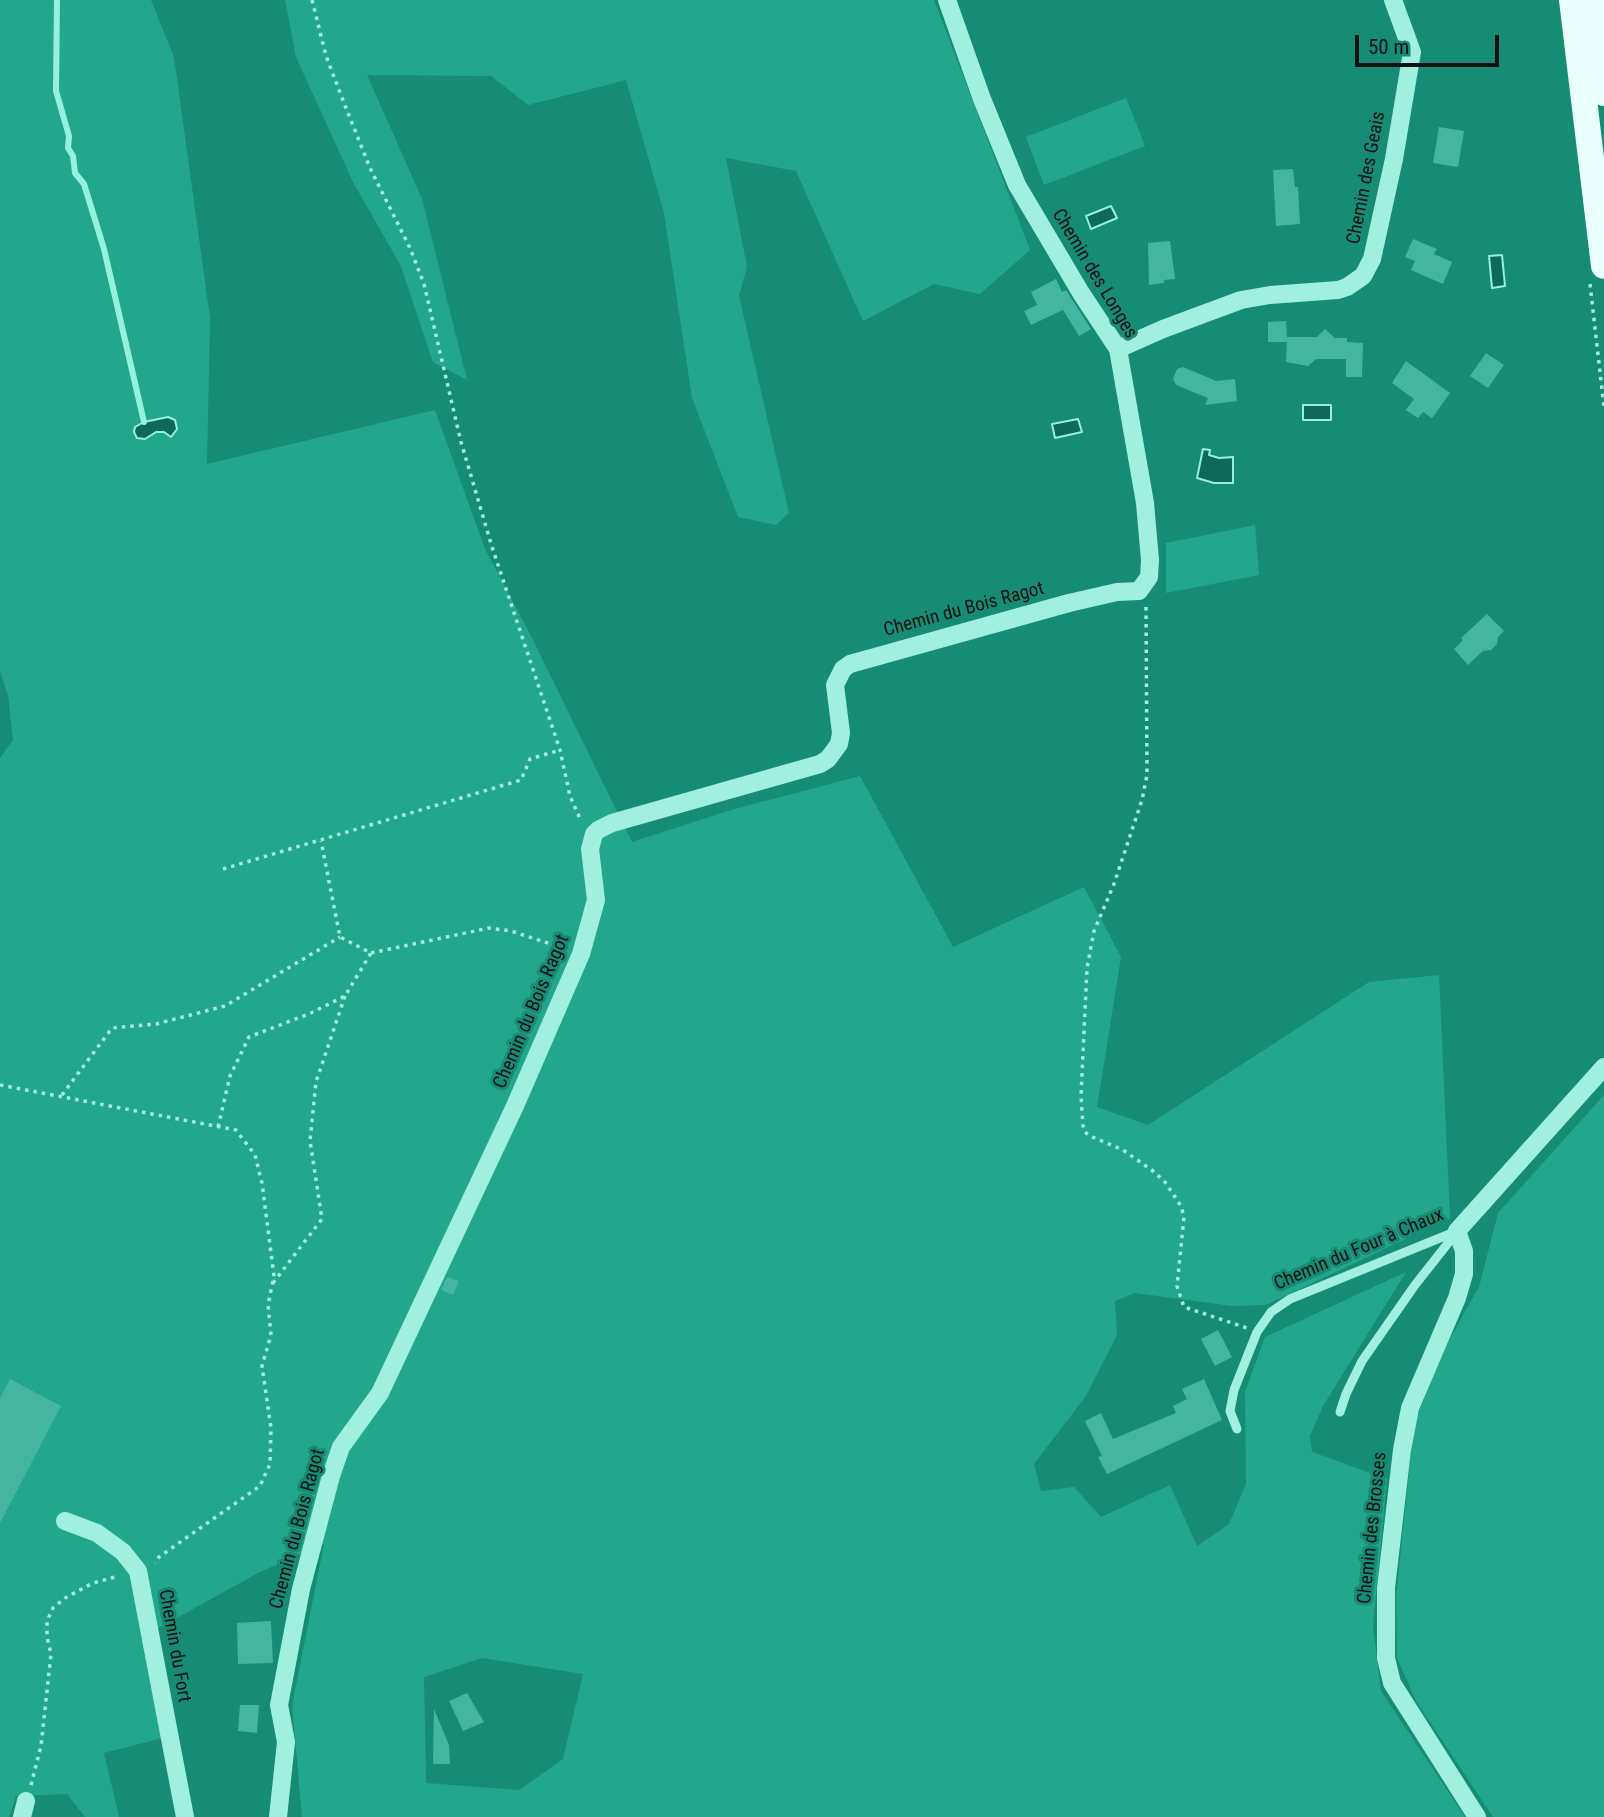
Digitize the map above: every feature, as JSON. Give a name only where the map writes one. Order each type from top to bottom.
[{"type":"main road","points":[[1572,0],[1604,266]]},
{"type":"main road","points":[[1591,0],[1604,93]]},
{"type":"street","name":"Chemin des Longes","points":[[947,0],[982,100],[1017,185],[1080,293],[1118,349],[1145,503],[1150,560],[1146,584]]},
{"type":"street","name":"Chemin des Geais","points":[[1118,349],[1241,300],[1338,290],[1357,282],[1363,276],[1372,259],[1394,159],[1412,52],[1393,0]]},
{"type":"street","name":"Chemin du Bois Ragot","points":[[278,1817],[286,1742],[279,1705],[301,1589],[341,1447],[380,1393],[514,1106],[581,954],[596,900],[591,842],[598,830],[612,823],[820,764],[828,759],[839,744],[841,733],[835,685],[837,677],[850,664],[1069,603],[1117,592],[1139,591],[1146,584]]},
{"type":"street","name":"Chemin du Four à Chaux","points":[[1457,1231],[1604,1067]]},
{"type":"street","name":"Chemin des Brosses","points":[[1457,1231],[1464,1251],[1464,1274],[1457,1298],[1410,1408],[1402,1450],[1386,1588],[1385,1631],[1386,1658],[1392,1683],[1477,1817]]},
{"type":"street","name":"Chemin du Fort","points":[[65,1521],[97,1533],[124,1552],[138,1571],[185,1817]]},
{"type":"lane","name":"Chemin du Four à Chaux","points":[[1237,1429],[1230,1411],[1234,1390],[1257,1332],[1271,1312],[1290,1299],[1457,1231]]},
{"type":"lane","points":[[1340,1412],[1362,1361],[1457,1231]]},
{"type":"path","points":[[312,0],[326,56],[370,168],[410,248],[424,284],[461,442],[492,547],[560,750],[570,796],[591,842]]},
{"type":"path","points":[[1146,584],[1147,775],[1142,800],[1123,858],[1094,930],[1089,958],[1081,1096],[1083,1126],[1084,1132],[1090,1136],[1123,1150],[1153,1171],[1165,1182],[1181,1206],[1184,1217],[1177,1286],[1184,1307],[1257,1332]]},
{"type":"path","points":[[223,869],[521,780],[530,759],[560,750]]},
{"type":"path","points":[[321,841],[341,937],[370,953],[489,928],[511,931],[581,954]]},
{"type":"path","points":[[62,1096],[112,1028],[156,1024],[225,1006],[341,937]]},
{"type":"path","points":[[273,1283],[323,1219],[310,1141],[316,1082],[345,996],[370,953]]},
{"type":"path","points":[[218,1127],[230,1076],[249,1037],[311,1013],[345,996]]},
{"type":"path","points":[[0,1085],[236,1130],[255,1155],[272,1246],[274,1276],[268,1305],[271,1335],[262,1366],[271,1428],[270,1464],[260,1486],[159,1557],[147,1569],[93,1583],[65,1598],[54,1608],[47,1621],[51,1654],[41,1746],[24,1809]]},
{"type":"green space","points":[[0,0],[151,0],[174,57],[210,318],[207,464],[435,410],[485,549],[530,634],[632,842],[731,810],[860,776],[953,947],[1084,887],[1121,957],[1097,1107],[1148,1125],[1369,982],[1439,975],[1450,1218],[1266,1305],[1232,1306],[1135,1293],[1115,1301],[1117,1335],[1086,1396],[1034,1464],[1041,1491],[1074,1487],[1101,1517],[1170,1485],[1197,1546],[1229,1524],[1246,1484],[1245,1392],[1265,1337],[1406,1272],[1323,1406],[1310,1436],[1312,1452],[1387,1479],[1373,1626],[1381,1691],[1465,1817],[302,1817],[292,1705],[324,1544],[260,1572],[142,1637],[162,1738],[104,1753],[119,1817],[85,1817],[67,1794],[16,1796],[9,1817],[0,1817],[0,758],[13,740],[8,695],[0,671]],"holes":[[[482,1658],[583,1674],[563,1759],[519,1790],[426,1783],[424,1677]]]},
{"type":"green space","points":[[285,0],[934,0],[1030,250],[980,294],[934,284],[863,321],[796,171],[726,158],[747,267],[739,296],[789,513],[776,525],[738,517],[692,398],[664,213],[626,80],[528,105],[491,76],[367,75],[422,199],[467,380],[433,362],[401,266],[353,182],[296,57]]},
{"type":"green space","points":[[1126,98],[1145,146],[1044,185],[1026,137]]},
{"type":"green space","points":[[1255,525],[1259,575],[1166,593],[1166,543]]},
{"type":"green space","points":[[1604,1095],[1604,1817],[1493,1817],[1416,1701],[1397,1658],[1396,1597],[1414,1424],[1444,1349],[1479,1287],[1498,1213]]},
{"type":"water","points":[[1111,206],[1117,218],[1091,229],[1086,216]]},
{"type":"water","points":[[1502,255],[1505,286],[1492,288],[1489,256]]},
{"type":"water","points":[[1303,405],[1331,405],[1331,420],[1303,420]]},
{"type":"water","points":[[168,417],[175,420],[177,429],[171,437],[164,432],[156,432],[145,439],[137,438],[135,427],[144,422]]},
{"type":"water","points":[[1078,419],[1082,432],[1055,438],[1052,424]]},
{"type":"water","points":[[1203,449],[1210,450],[1209,455],[1219,458],[1233,457],[1233,483],[1214,483],[1197,478]]},
{"type":"building","points":[[1439,127],[1464,131],[1458,167],[1433,163]]},
{"type":"building","points":[[1293,169],[1295,187],[1298,187],[1300,224],[1276,226],[1273,170]]},
{"type":"building","points":[[1413,239],[1437,249],[1434,254],[1452,262],[1443,284],[1411,270],[1415,261],[1405,257]]},
{"type":"building","points":[[1170,241],[1175,279],[1149,285],[1148,243]]},
{"type":"building","points":[[1056,279],[1062,292],[1066,290],[1091,329],[1079,336],[1063,310],[1031,325],[1024,311],[1037,305],[1031,292]]},
{"type":"building","points":[[1286,321],[1287,342],[1268,342],[1268,322]]},
{"type":"building","points":[[1325,329],[1335,338],[1347,338],[1347,342],[1363,343],[1362,377],[1346,377],[1346,359],[1316,359],[1308,366],[1286,362],[1287,337],[1317,337]]},
{"type":"building","points":[[1486,353],[1504,365],[1488,388],[1470,376]]},
{"type":"building","points":[[1406,361],[1450,393],[1432,418],[1423,412],[1418,418],[1406,410],[1414,399],[1392,383]]},
{"type":"building","points":[[1183,367],[1216,381],[1235,379],[1237,401],[1205,405],[1208,398],[1176,385],[1173,379],[1177,369]]},
{"type":"building","points":[[1487,614],[1504,631],[1491,650],[1483,651],[1468,665],[1454,649],[1463,640],[1461,638]]},
{"type":"building","points":[[447,1277],[459,1281],[453,1295],[441,1290]]},
{"type":"building","points":[[1218,1330],[1232,1357],[1215,1366],[1201,1339]]},
{"type":"building","points":[[10,1379],[61,1406],[0,1523],[0,1398]]},
{"type":"building","points":[[1204,1379],[1222,1420],[1107,1474],[1098,1457],[1102,1456],[1085,1421],[1101,1413],[1113,1439],[1176,1413],[1173,1406],[1187,1399],[1182,1389]]},
{"type":"building","points":[[271,1621],[273,1663],[238,1664],[237,1623]]},
{"type":"building","points":[[467,1693],[484,1722],[463,1731],[449,1701]]},
{"type":"building","points":[[240,1705],[259,1705],[257,1733],[238,1731]]},
{"type":"building","points":[[434,1709],[449,1745],[450,1764],[433,1764]]},
{"type":"waterway","points":[[57,0],[56,91],[69,136],[68,148],[73,156],[75,173],[84,184],[104,249],[144,422]]}]
